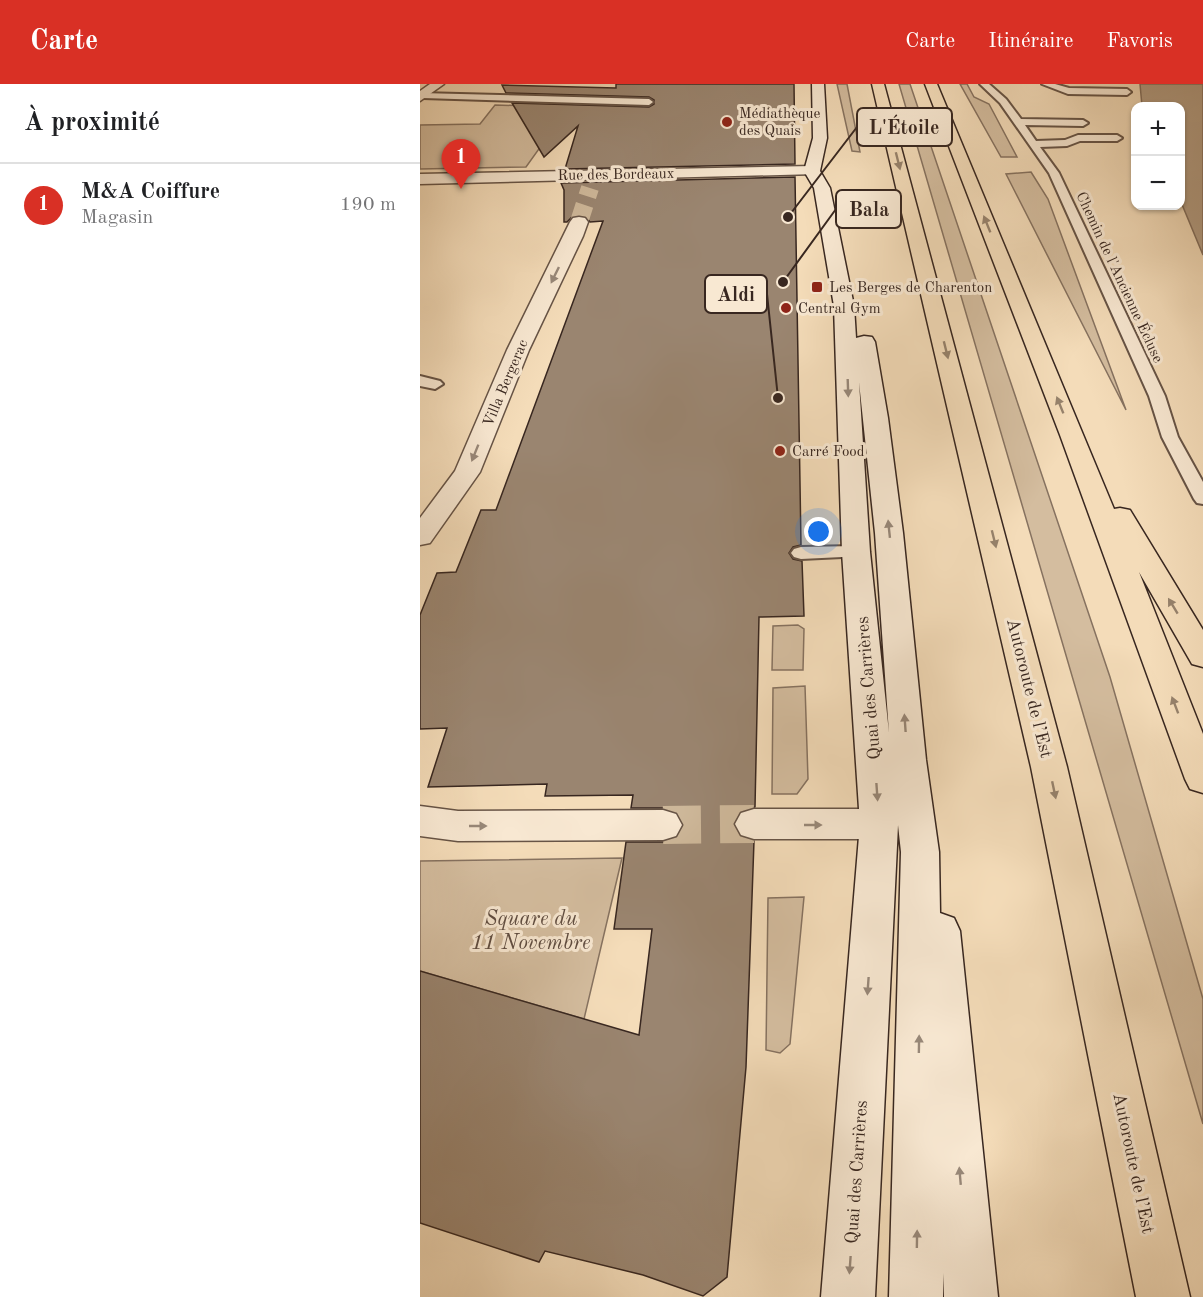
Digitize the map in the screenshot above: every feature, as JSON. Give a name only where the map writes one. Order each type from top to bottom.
[{"type":"highway","name":"Autoroute de l’Est","points":[[878,84],[1049,767],[1163,1297]]},
{"type":"highway","points":[[931,84],[1072,435],[1203,779]]},
{"type":"highway","points":[[1072,435],[1203,656]]},
{"type":"main road","points":[[421,96],[438,84]]},
{"type":"main road","points":[[818,84],[821,132],[820,171]]},
{"type":"main road","name":"Quai des Carrières","points":[[832,84],[837,119],[837,159],[876,418],[890,533],[908,760],[921,852],[916,1297]]},
{"type":"main road","name":"Rue des Bordeaux","points":[[420,179],[592,181],[820,171]]},
{"type":"main road","name":"Quai des Carrières","points":[[820,171],[844,306],[856,552],[879,824],[848,1297]]},
{"type":"main road","name":"Villa Bergerac","points":[[420,537],[467,472],[518,350],[579,222]]},
{"type":"main road","points":[[908,760],[930,839],[971,1297]]},
{"type":"main road","points":[[420,821],[458,826],[663,825]]},
{"type":"main road","points":[[754,824],[879,824]]},
{"type":"lane","name":"Chemin de l'Ancienne Écluse","points":[[984,84],[1003,101],[1059,184],[1157,396],[1170,436],[1203,499]]},
{"type":"lane","points":[[1046,84],[1068,91],[1127,92]]},
{"type":"lane","points":[[421,96],[649,102]]},
{"type":"lane","points":[[1018,122],[1083,123]]},
{"type":"lane","points":[[1034,144],[1070,147],[1078,138],[1118,138]]},
{"type":"lane","points":[[801,553],[856,552]]},
{"type":"green space","points":[[837,84],[847,84],[860,152],[852,151]]},
{"type":"green space","points":[[899,84],[910,84],[1110,677],[1203,999],[1203,1124]]},
{"type":"green space","points":[[960,84],[967,84],[974,97],[989,104],[1017,157],[1001,157]]},
{"type":"green space","points":[[495,105],[569,107],[526,167],[420,169],[420,125],[480,124]]},
{"type":"green space","points":[[1031,172],[1048,199],[1126,410],[1006,174]]},
{"type":"green space","points":[[798,625],[804,629],[803,670],[772,670],[773,626]]},
{"type":"green space","points":[[805,686],[808,779],[797,794],[772,794],[773,688]]},
{"type":"green space","name":"Square du 11 Novembre","points":[[622,858],[584,1019],[420,971],[420,861]]},
{"type":"green space","points":[[804,897],[790,1044],[780,1053],[766,1050],[768,898]]},
{"type":"shaded area","points":[[1140,84],[1203,84],[1203,255],[1184,210],[1185,102],[1142,102]]},
{"type":"building","points":[[616,84],[794,84],[795,164],[565,169],[578,126],[544,157],[512,103],[649,107],[654,104],[654,100],[649,97],[506,93],[502,85],[616,88]]},
{"type":"building","points":[[795,177],[801,545],[793,547],[789,553],[793,559],[802,561],[804,616],[759,617],[755,807],[740,811],[733,823],[739,836],[754,841],[746,1067],[727,1277],[703,1296],[643,1275],[545,1251],[539,1262],[420,1223],[420,971],[639,1035],[652,929],[614,929],[626,842],[664,842],[677,838],[684,826],[677,812],[663,808],[631,808],[633,795],[545,796],[547,784],[428,787],[447,728],[420,729],[420,615],[437,573],[456,572],[481,510],[496,510],[603,221],[590,222],[585,216],[579,215],[564,222],[564,190],[561,183]]},
{"type":"tunnel","points":[[579,222],[590,188]]},
{"type":"tunnel","points":[[663,825],[754,824]]},
{"type":"place","name":"Médiathèque des Quais","points":[[727,122]]},
{"type":"place","name":"M&A Coiffure","points":[[461,189]]},
{"type":"place","name":"L'Étoile","points":[[788,217]]},
{"type":"place","name":"Bala","points":[[783,282]]},
{"type":"place","name":"Les Berges de Charenton","points":[[817,287]]},
{"type":"place","name":"Central Gym","points":[[786,308]]},
{"type":"place","name":"Aldi","points":[[778,398]]},
{"type":"place","name":"Carré Food","points":[[780,451]]}]
